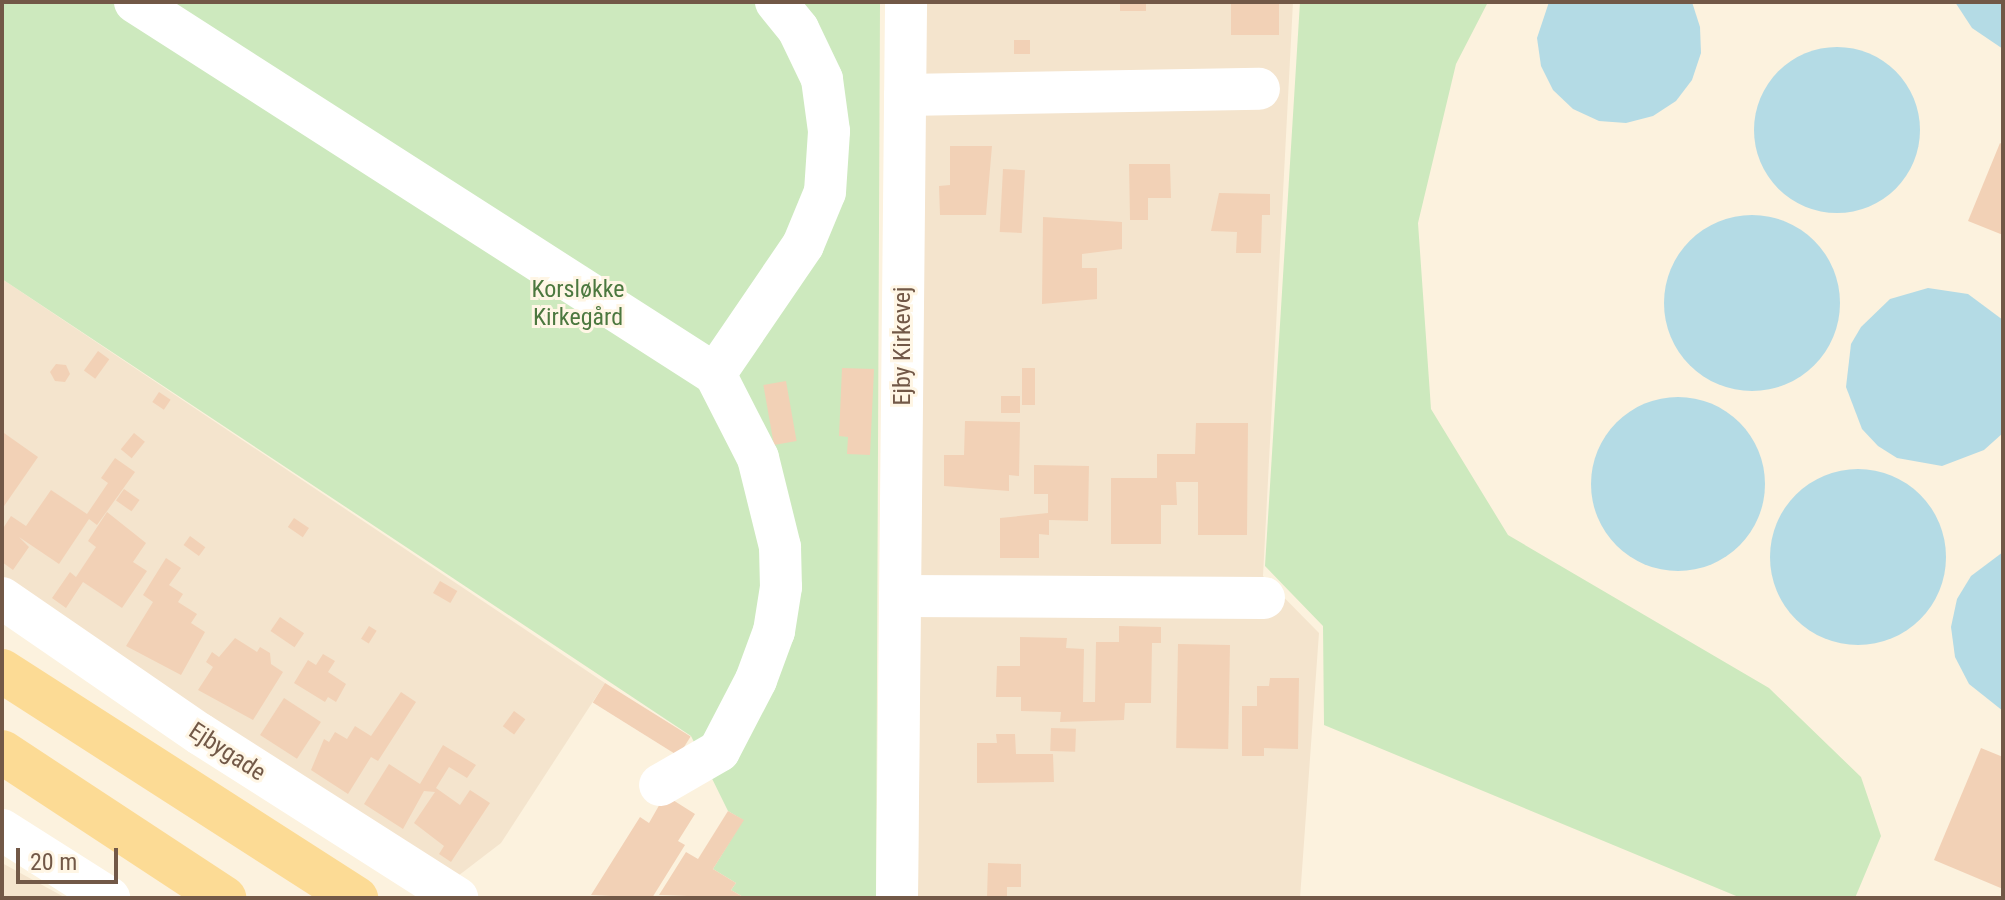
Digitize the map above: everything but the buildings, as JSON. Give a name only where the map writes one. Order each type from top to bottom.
[{"type":"main road","points":[[2,671],[356,898]]},
{"type":"main road","points":[[2,752],[224,898]]},
{"type":"street","points":[[135,2],[715,374],[758,458],[780,547],[781,587],[774,631],[756,680],[719,751],[660,785]]},
{"type":"street","points":[[715,374],[803,245],[825,192],[829,131],[822,79],[798,29],[776,2]]},
{"type":"street","name":"Ejby Kirkevej","points":[[897,898],[906,2]]},
{"type":"street","points":[[905,95],[1259,89]]},
{"type":"street","points":[[900,596],[1264,598]]},
{"type":"street","name":"Ejbygade","points":[[2,598],[200,734],[457,898]]},
{"type":"street","points":[[2,830],[109,898]]},
{"type":"shaded area","points":[[926,2],[1293,2],[1263,576],[1319,633],[1300,898],[918,898]]},
{"type":"shaded area","points":[[2,279],[605,683],[501,843],[454,879],[2,578]]},
{"type":"shaded area","points":[[2,863],[66,898],[2,898]]},
{"type":"green space","name":"Korsløkke Kirkegård","points":[[2,2],[880,2],[876,898],[745,898],[731,890],[736,883],[713,869],[743,820],[728,811],[691,736],[2,279]]},
{"type":"green space","points":[[1300,2],[1488,2],[1456,64],[1418,223],[1431,409],[1508,535],[1769,688],[1861,777],[1881,836],[1855,898],[1741,898],[1324,725],[1323,626],[1265,566]]},
{"type":"water","points":[[1549,2],[1692,2],[1700,27],[1701,53],[1692,80],[1676,101],[1653,116],[1626,123],[1599,121],[1573,109],[1553,90],[1541,66],[1537,38]]},
{"type":"water","points":[[1955,2],[2003,2],[2003,49],[1972,28]]},
{"type":"water","points":[[1837,47],[1869,53],[1896,71],[1914,98],[1920,130],[1914,162],[1896,189],[1869,207],[1837,213],[1805,207],[1778,189],[1760,162],[1754,130],[1760,98],[1778,71],[1805,53]]},
{"type":"water","points":[[1752,215],[1786,222],[1814,241],[1833,269],[1840,303],[1833,337],[1814,365],[1786,384],[1752,391],[1718,384],[1690,365],[1671,337],[1664,303],[1671,269],[1690,241],[1718,222]]},
{"type":"water","points":[[1928,288],[1968,294],[2003,320],[2003,433],[1984,450],[1942,466],[1897,458],[1878,446],[1862,429],[1846,387],[1851,344],[1861,327],[1890,299]]},
{"type":"water","points":[[1678,397],[1711,404],[1739,423],[1758,451],[1765,484],[1758,517],[1739,545],[1711,564],[1678,571],[1645,564],[1617,545],[1598,517],[1591,484],[1598,451],[1617,423],[1645,404]]},
{"type":"water","points":[[1858,469],[1892,476],[1920,495],[1939,523],[1946,557],[1939,591],[1920,619],[1892,638],[1858,645],[1824,638],[1796,619],[1777,591],[1770,557],[1777,523],[1796,495],[1824,476]]},
{"type":"water","points":[[2003,552],[2003,711],[1969,684],[1955,657],[1951,627],[1957,599],[1971,576]]}]
